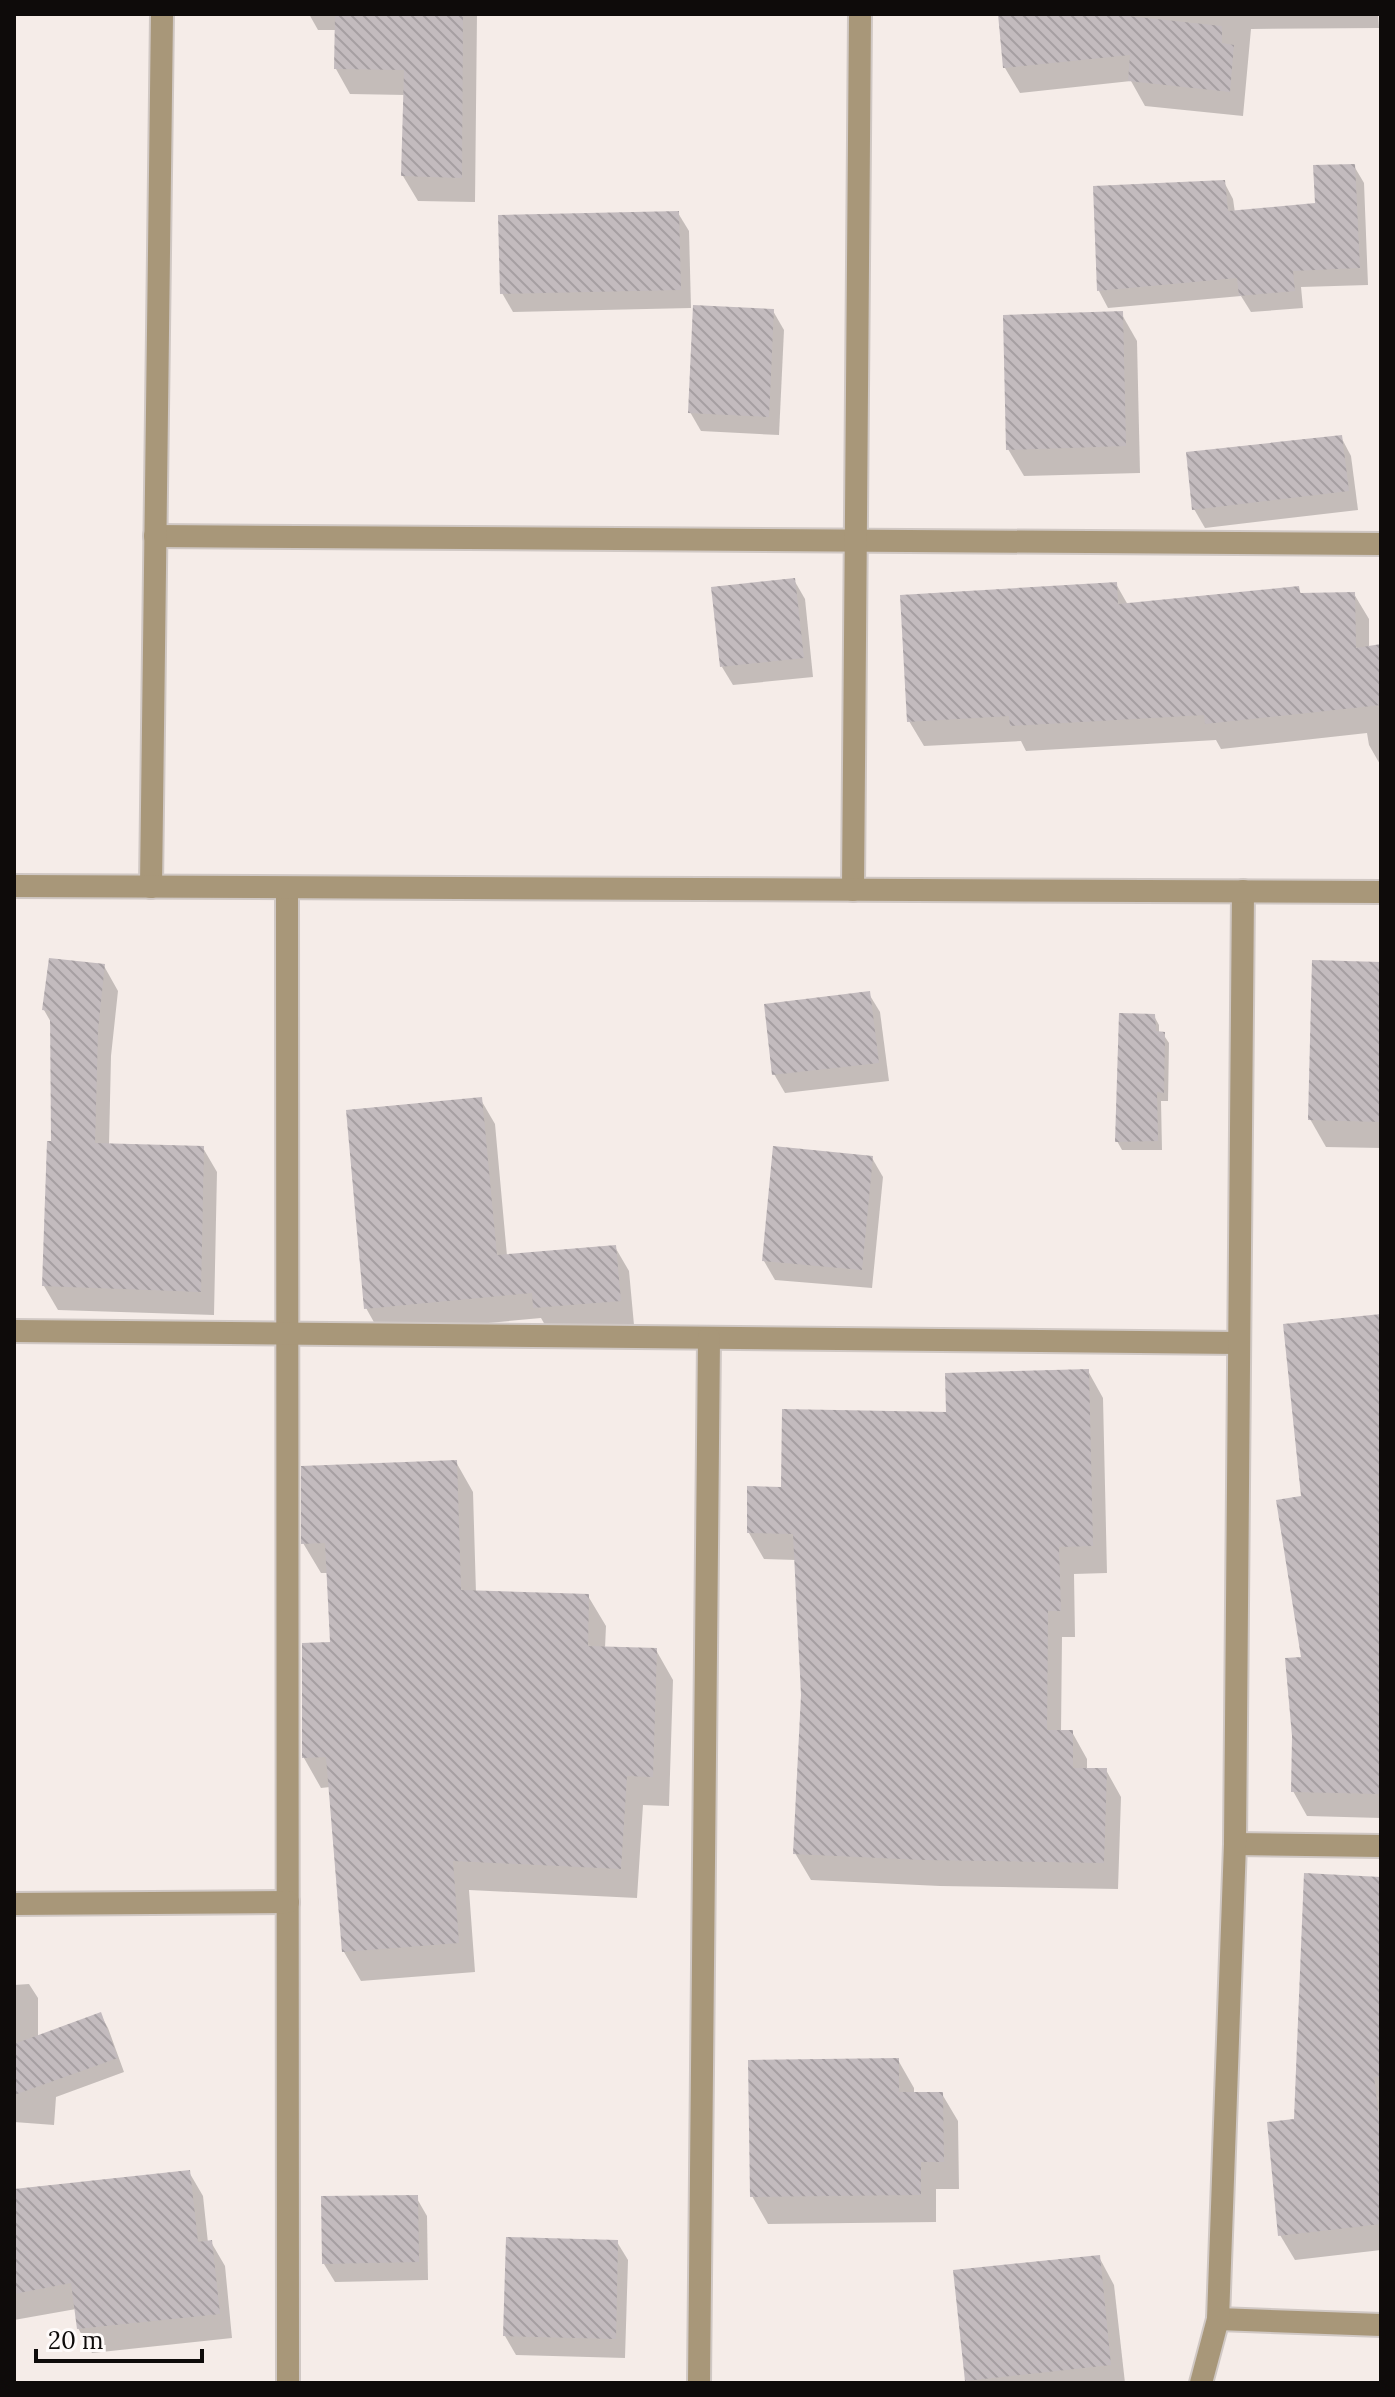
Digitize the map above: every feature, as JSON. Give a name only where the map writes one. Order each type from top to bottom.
[{"type":"street","points":[[151,887],[162,14]]},
{"type":"street","points":[[853,890],[860,14]]},
{"type":"street","points":[[155,536],[1381,544]]},
{"type":"street","points":[[14,886],[1381,892]]},
{"type":"street","points":[[287,888],[288,2383]]},
{"type":"street","points":[[1201,2383],[1218,2319],[1235,1844],[1243,891]]},
{"type":"street","points":[[14,1331],[1238,1343]]},
{"type":"street","points":[[699,2383],[709,1338]]},
{"type":"street","points":[[1235,1844],[1381,1846]]},
{"type":"street","points":[[14,1904],[288,1902]]},
{"type":"street","points":[[1218,2319],[1381,2325]]},
{"type":"building","points":[[335,14],[463,14],[462,178],[401,176],[404,70],[334,69]]},
{"type":"building","points":[[998,14],[1109,14],[1222,26],[1222,43],[1234,45],[1230,92],[1128,81],[1130,55],[1003,68]]},
{"type":"building","points":[[1355,164],[1360,268],[1293,271],[1295,291],[1239,296],[1237,278],[1097,291],[1093,186],[1225,180],[1228,211],[1315,203],[1313,165]]},
{"type":"building","points":[[679,211],[681,290],[500,294],[498,215]]},
{"type":"building","points":[[693,305],[774,309],[769,417],[688,413]]},
{"type":"building","points":[[1123,311],[1126,446],[1006,450],[1003,315]]},
{"type":"building","points":[[1342,435],[1349,491],[1192,510],[1186,452]]},
{"type":"building","points":[[795,578],[804,658],[720,667],[711,587]]},
{"type":"building","points":[[1117,582],[1118,604],[1299,586],[1300,593],[1355,592],[1356,648],[1381,644],[1381,705],[1205,724],[1204,715],[1010,726],[1009,716],[907,722],[900,595]]},
{"type":"building","points":[[49,958],[105,964],[98,1030],[95,1143],[204,1146],[201,1292],[42,1286],[47,1141],[51,1141],[50,1011],[42,1010]]},
{"type":"building","points":[[1312,960],[1381,962],[1381,1122],[1308,1120]]},
{"type":"building","points":[[870,991],[879,1063],[772,1075],[764,1004]]},
{"type":"building","points":[[1119,1013],[1155,1014],[1156,1031],[1165,1032],[1164,1093],[1157,1092],[1158,1141],[1115,1142]]},
{"type":"building","points":[[482,1097],[497,1255],[616,1245],[621,1301],[533,1308],[532,1293],[364,1309],[346,1110]]},
{"type":"building","points":[[773,1146],[873,1156],[862,1270],[762,1261]]},
{"type":"building","points":[[1381,1314],[1381,1794],[1291,1792],[1292,1736],[1285,1658],[1301,1657],[1276,1500],[1301,1496],[1283,1324]]},
{"type":"building","points":[[1089,1369],[1093,1546],[1059,1547],[1061,1611],[1048,1611],[1047,1730],[1073,1730],[1073,1768],[1107,1768],[1104,1863],[793,1854],[801,1695],[793,1534],[747,1533],[747,1486],[781,1487],[782,1409],[946,1412],[945,1373]]},
{"type":"building","points":[[457,1460],[461,1590],[589,1594],[588,1646],[657,1648],[653,1777],[627,1776],[621,1869],[453,1861],[459,1943],[342,1952],[326,1757],[302,1758],[302,1643],[330,1642],[325,1543],[301,1544],[301,1466]]},
{"type":"building","points":[[1304,1873],[1381,1877],[1381,2077],[1374,2077],[1381,2135],[1381,2224],[1278,2236],[1267,2122],[1294,2119]]},
{"type":"building","points":[[101,2012],[118,2058],[14,2095],[14,2044]]},
{"type":"building","points":[[899,2058],[899,2092],[943,2092],[944,2162],[921,2162],[921,2195],[750,2197],[748,2060]]},
{"type":"building","points":[[190,2170],[198,2242],[212,2240],[220,2314],[77,2329],[71,2283],[14,2294],[14,2189]]},
{"type":"building","points":[[418,2195],[419,2262],[322,2264],[321,2196]]},
{"type":"building","points":[[506,2237],[618,2240],[616,2339],[503,2336]]},
{"type":"building","points":[[1100,2255],[1111,2365],[965,2381],[953,2270]]}]
